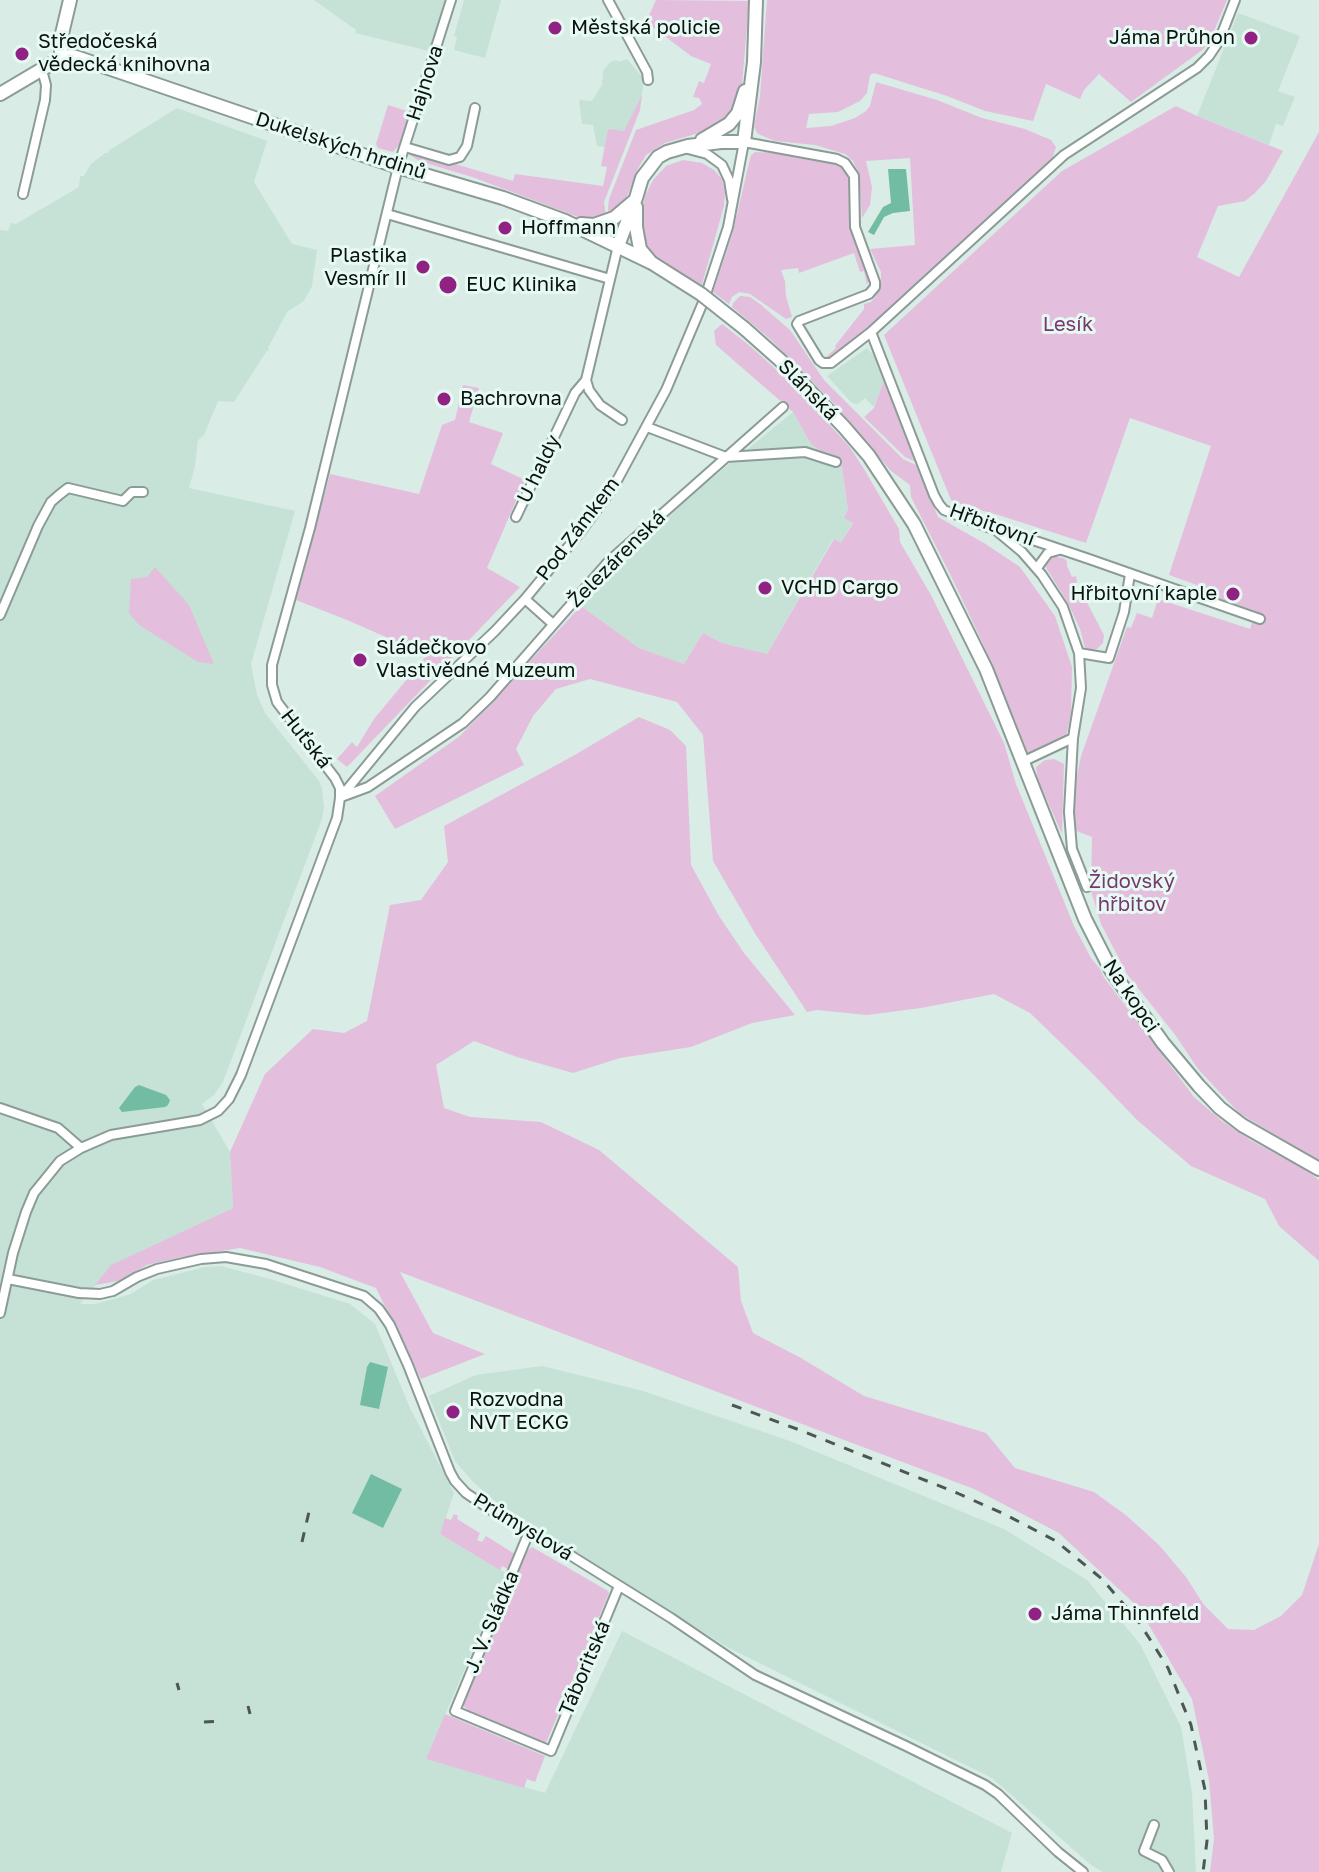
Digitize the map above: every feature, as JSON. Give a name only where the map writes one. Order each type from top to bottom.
[{"type":"main road","points":[[0,94],[61,58],[61,38],[70,0]]},
{"type":"main road","name":"Pod Zámkem","points":[[744,142],[754,62],[756,0]]},
{"type":"main road","points":[[618,246],[642,178],[658,157],[721,130],[734,119],[744,95],[754,39]]},
{"type":"main road","name":"Dukelských hrdinů","points":[[61,58],[76,57],[398,167],[503,198],[567,222],[618,246]]},
{"type":"main road","points":[[681,147],[744,142]]},
{"type":"main road","points":[[567,222],[594,225],[614,218],[636,198]]},
{"type":"main road","points":[[636,198],[636,232],[640,249],[652,263]]},
{"type":"main road","name":"Slánská","points":[[618,246],[701,294],[744,328],[780,360],[869,456],[914,524],[986,669],[1022,762]]},
{"type":"main road","name":"Na kopci","points":[[1022,762],[1085,919],[1111,970],[1163,1043],[1220,1108],[1242,1125],[1319,1169]]},
{"type":"street","name":"Hajnova","points":[[398,167],[451,0]]},
{"type":"street","points":[[608,0],[647,72],[648,80]]},
{"type":"street","points":[[744,142],[837,159],[849,167],[854,176],[855,227],[876,285],[869,294],[798,321],[797,326],[816,356],[823,363],[831,363],[871,332],[1064,155],[1202,63],[1219,41],[1235,0]]},
{"type":"street","points":[[23,194],[45,100],[46,85],[42,70]]},
{"type":"street","points":[[405,147],[449,160],[460,157],[467,146],[475,108]]},
{"type":"street","name":"Pod Zámkem","points":[[340,798],[415,707],[525,599],[614,486],[647,427],[693,329],[720,255],[733,208],[744,142]]},
{"type":"street","name":"Pod Zámkem","points":[[681,147],[699,151],[718,161],[729,180],[733,208]]},
{"type":"street","name":"Huťská","points":[[340,798],[340,788],[335,778],[277,702],[272,685],[272,665],[310,528],[398,167]]},
{"type":"street","points":[[387,214],[610,279]]},
{"type":"street","points":[[618,246],[586,380],[600,405],[622,420]]},
{"type":"street","name":"Hřbitovní","points":[[871,332],[937,501],[947,511],[1260,619]]},
{"type":"street","name":"U haldy","points":[[516,517],[575,393],[586,380]]},
{"type":"street","name":"Železárenská","points":[[340,798],[368,787],[463,723],[490,697],[609,561],[783,407]]},
{"type":"street","points":[[647,427],[726,457],[805,452],[836,462]]},
{"type":"street","points":[[0,615],[38,526],[51,502],[59,495],[68,488],[123,501],[132,492],[143,492]]},
{"type":"street","points":[[990,528],[1013,544],[1037,568],[1063,607],[1074,634],[1079,653],[1081,688],[1073,738],[1069,812],[1072,849],[1087,887]]},
{"type":"street","points":[[1037,568],[1048,553],[1059,550]]},
{"type":"street","points":[[1079,653],[1109,658],[1124,612],[1130,574]]},
{"type":"street","points":[[525,599],[553,624]]},
{"type":"street","points":[[1022,762],[1073,738]]},
{"type":"street","points":[[0,1313],[22,1225],[34,1193],[60,1161],[111,1135],[200,1120],[218,1111],[229,1099],[241,1075],[316,876],[337,818],[340,798]]},
{"type":"street","points":[[0,1108],[58,1128],[81,1148]]},
{"type":"street","name":"Průmyslová","points":[[8,1279],[100,1294],[113,1291],[157,1269],[226,1257],[266,1264],[364,1296],[379,1309],[394,1333],[455,1481],[471,1497],[671,1618],[755,1675],[985,1785],[1083,1872]]},
{"type":"street","name":"J. V. Sládka","points":[[529,1532],[455,1711],[551,1751]]},
{"type":"street","name":"Táboritská","points":[[551,1751],[619,1586]]},
{"type":"street","points":[[1154,1825],[1144,1851],[1162,1860],[1169,1872]]},
{"type":"shaded area","points":[[314,0],[445,0],[429,51],[355,33],[356,30]]},
{"type":"shaded area","points":[[464,0],[501,0],[485,58],[454,50],[457,37],[454,36]]},
{"type":"shaded area","points":[[1238,13],[1300,36],[1278,91],[1295,97],[1283,126],[1276,124],[1269,145],[1197,116]]},
{"type":"shaded area","points":[[627,59],[644,79],[642,95],[624,132],[608,129],[605,147],[597,146],[593,125],[582,124],[579,100],[592,101],[602,85],[603,71],[610,62]]},
{"type":"shaded area","points":[[177,108],[267,141],[254,182],[292,244],[317,250],[312,286],[304,301],[287,312],[269,350],[234,402],[218,401],[204,435],[198,440],[189,488],[295,511],[251,664],[257,695],[265,713],[319,781],[324,807],[223,1082],[214,1095],[202,1104],[230,1152],[233,1208],[112,1265],[80,1304],[95,1304],[131,1294],[153,1280],[221,1266],[350,1304],[375,1324],[410,1408],[454,1493],[440,1534],[506,1573],[426,1759],[545,1793],[622,1631],[1012,1833],[1001,1872],[0,1872],[0,230],[8,231],[11,223],[16,224],[79,187],[80,176],[84,176],[91,164]]},
{"type":"shaded area","points":[[888,169],[906,169],[910,211],[884,217],[874,235],[868,232],[883,207],[891,203]]},
{"type":"shaded area","points":[[867,348],[876,358],[884,380],[874,407],[865,398],[858,404],[852,403],[827,376]]},
{"type":"shaded area","points":[[793,412],[811,444],[842,467],[848,510],[853,522],[841,543],[833,539],[767,654],[722,643],[703,633],[684,664],[639,648],[581,606],[688,498]]},
{"type":"shaded area","points":[[139,1085],[166,1095],[170,1100],[168,1105],[122,1112],[119,1108]]},
{"type":"shaded area","points":[[370,1362],[388,1367],[379,1409],[360,1405]]},
{"type":"shaded area","points":[[542,1366],[643,1391],[790,1441],[1004,1529],[1087,1580],[1140,1644],[1181,1727],[1192,1793],[1196,1872],[1103,1872],[1091,1865],[992,1778],[727,1647],[496,1502],[455,1461],[429,1396],[476,1375]]},
{"type":"shaded area","points":[[371,1474],[402,1489],[383,1528],[352,1513]]},
{"type":"green space","points":[[656,0],[749,1],[742,86],[732,115],[709,130],[665,143],[646,155],[625,201],[609,216],[609,199],[636,130],[694,110],[702,104],[699,98],[693,97],[699,81],[704,83],[711,64],[691,56],[646,22]]},
{"type":"green space","points":[[767,0],[1227,0],[1209,43],[1131,102],[1099,74],[1080,99],[1046,84],[1033,121],[985,111],[874,73],[870,75],[867,93],[860,101],[838,112],[809,114],[806,128],[831,126],[855,118],[870,106],[876,82],[937,100],[982,118],[1025,129],[1051,140],[1056,147],[1052,159],[893,306],[831,358],[825,358],[836,348],[864,309],[864,304],[876,296],[881,284],[881,272],[870,249],[915,245],[910,158],[866,161],[872,187],[870,205],[862,218],[859,174],[853,161],[845,154],[815,145],[775,141],[758,134],[754,127],[760,96]]},
{"type":"green space","points":[[642,95],[640,110],[604,202],[606,217],[578,217],[475,178],[419,161],[410,155],[411,151],[513,181],[515,174],[603,186],[607,167],[601,166],[608,129],[624,131]]},
{"type":"green space","points":[[388,105],[410,112],[400,144],[393,152],[378,148],[376,144]]},
{"type":"green space","points":[[1176,106],[1283,151],[1266,181],[1255,193],[1245,201],[1218,206],[1197,257],[1239,277],[1319,132],[1319,1161],[1239,1113],[1198,1069],[1127,974],[1101,924],[1091,891],[1092,837],[1074,830],[1074,792],[1081,756],[1127,627],[1131,628],[1137,613],[1152,618],[1158,599],[1250,629],[1256,611],[1169,575],[1211,446],[1130,418],[1086,543],[967,507],[951,500],[884,335],[1062,171]]},
{"type":"green space","points":[[755,152],[785,153],[835,163],[843,168],[851,182],[869,280],[867,285],[864,271],[860,272],[854,253],[799,273],[798,268],[781,270],[792,317],[786,319],[750,294],[739,292],[729,304],[713,292],[732,235],[751,155]]},
{"type":"green space","points":[[683,160],[702,163],[714,170],[722,179],[725,192],[724,206],[701,288],[657,259],[646,244],[641,229],[645,196],[653,180],[666,166]]},
{"type":"green space","points":[[740,296],[750,297],[790,330],[824,380],[903,459],[918,466],[938,517],[1020,567],[1055,616],[1072,667],[1071,714],[1066,737],[1028,753],[1020,743],[983,644],[911,497],[910,485],[891,471],[836,406],[770,339],[732,307]]},
{"type":"green space","points":[[722,324],[792,384],[849,446],[864,469],[899,529],[900,542],[931,595],[1004,743],[1016,784],[1074,926],[1103,976],[1194,1097],[1252,1141],[1319,1180],[1319,1261],[1279,1226],[1265,1199],[1191,1166],[1137,1120],[1030,1013],[994,994],[867,1015],[817,1010],[807,1012],[756,935],[713,861],[703,735],[677,702],[590,679],[556,689],[533,716],[516,749],[524,765],[395,829],[375,796],[460,736],[581,606],[639,648],[684,664],[703,633],[722,643],[767,654],[834,539],[841,543],[853,523],[844,518],[848,510],[842,467],[811,444],[793,412],[716,345],[714,331]]},
{"type":"green space","points":[[884,380],[916,462],[905,457],[864,417],[874,408]]},
{"type":"green space","points":[[463,385],[479,388],[469,422],[503,433],[491,464],[525,480],[487,568],[520,587],[347,767],[337,759],[352,742],[357,747],[374,719],[427,655],[296,600],[330,474],[419,494],[442,425],[455,420]]},
{"type":"green space","points":[[1051,556],[1067,561],[1072,577],[1076,576],[1077,582],[1070,586],[1077,600],[1084,597],[1104,635],[1103,643],[1097,649],[1085,648],[1069,605],[1045,566],[1044,563]]},
{"type":"green space","points":[[155,567],[189,605],[214,664],[198,662],[139,625],[129,613],[131,579],[147,577]]},
{"type":"green space","points":[[639,717],[670,730],[686,746],[691,865],[744,953],[795,1015],[752,1023],[691,1047],[620,1058],[573,1073],[474,1041],[436,1065],[444,1108],[470,1117],[541,1122],[599,1150],[738,1267],[741,1301],[753,1333],[864,1396],[986,1433],[1015,1468],[1094,1492],[1159,1545],[1204,1605],[1228,1629],[1254,1630],[1281,1616],[1302,1595],[1319,1544],[1319,1872],[1210,1872],[1214,1839],[1209,1780],[1192,1699],[1139,1608],[1059,1533],[974,1489],[400,1272],[433,1333],[485,1354],[421,1379],[376,1288],[320,1267],[240,1248],[147,1265],[119,1281],[95,1285],[111,1265],[233,1208],[230,1152],[265,1074],[313,1029],[344,1033],[367,1021],[390,905],[421,900],[448,862],[444,826]]},
{"type":"green space","points":[[1054,759],[1064,764],[1062,834],[1038,780],[1036,767],[1045,760]]},
{"type":"green space","points":[[454,1514],[480,1533],[477,1540],[482,1542],[486,1536],[515,1554],[508,1569],[502,1566],[500,1570],[440,1534],[445,1518],[451,1520]]},
{"type":"green space","points":[[532,1547],[609,1593],[546,1743],[467,1710],[463,1705],[527,1551]]},
{"type":"green space","points":[[445,1714],[545,1756],[535,1782],[527,1779],[524,1788],[426,1759]]},
{"type":"railway","points":[[732,1405],[1004,1514],[1056,1541],[1102,1579],[1138,1621],[1168,1668],[1191,1725],[1205,1790],[1207,1841],[1203,1872]]},
{"type":"railway","points":[[302,1542],[311,1503]]},
{"type":"railway","points":[[177,1683],[179,1690]]},
{"type":"railway","points":[[248,1706],[250,1714]]},
{"type":"railway","points":[[204,1722],[222,1721]]},
{"type":"place","name":"Městská policie","points":[[555,28]]},
{"type":"place","name":"Jáma Průhon","points":[[1251,38]]},
{"type":"place","name":"Středočeská vědecká knihovna","points":[[22,54]]},
{"type":"place","name":"Hoffmann","points":[[505,228]]},
{"type":"place","name":"Plastika Vesmír II","points":[[423,267]]},
{"type":"place","name":"EUC Klinika","points":[[448,285]]},
{"type":"place","name":"Bachrovna","points":[[444,399]]},
{"type":"place","name":"VCHD Cargo","points":[[765,588]]},
{"type":"place","name":"Hřbitovní kaple","points":[[1233,594]]},
{"type":"place","name":"Sládečkovo Vlastivědné Muzeum","points":[[360,660]]},
{"type":"place","name":"Rozvodna NVT ECKG","points":[[453,1412]]},
{"type":"place","name":"Jáma Thinnfeld","points":[[1035,1614]]},
{"type":"park label","name":"Lesík","points":[[1068,325]]},
{"type":"park label","name":"Židovský hřbitov","points":[[1132,894]]}]
